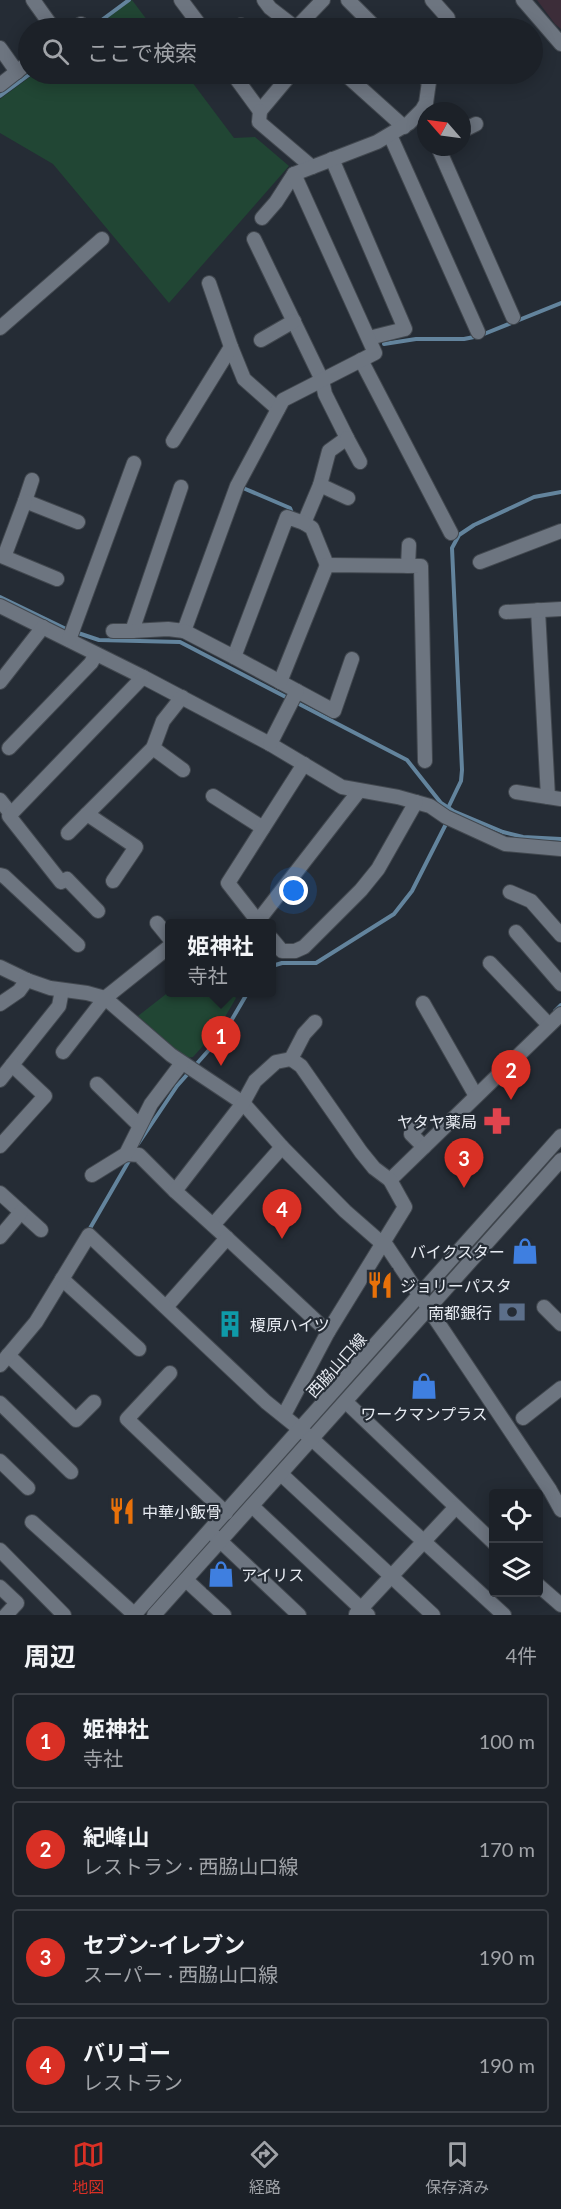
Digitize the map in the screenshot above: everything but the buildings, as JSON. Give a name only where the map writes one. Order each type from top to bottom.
[{"type":"street","points":[[33,0],[45,18]]},
{"type":"street","points":[[181,0],[194,18]]},
{"type":"street","points":[[264,0],[270,8],[284,18]]},
{"type":"street","points":[[306,18],[323,0]]},
{"type":"street","points":[[348,0],[366,18]]},
{"type":"street","points":[[432,0],[448,18]]},
{"type":"street","points":[[523,0],[539,18]]},
{"type":"street","points":[[543,23],[561,44]]},
{"type":"street","points":[[0,48],[17,72],[0,85]]},
{"type":"street","points":[[240,84],[260,111]]},
{"type":"street","points":[[284,84],[260,111],[259,122],[312,167]]},
{"type":"street","points":[[356,84],[404,127]]},
{"type":"street","points":[[426,102],[429,84]]},
{"type":"street","points":[[262,218],[276,202],[294,174],[390,135],[417,119]]},
{"type":"street","points":[[471,126],[476,124]]},
{"type":"street","points":[[390,135],[478,332]]},
{"type":"street","points":[[442,156],[513,317]]},
{"type":"street","points":[[332,159],[405,329],[369,338]]},
{"type":"street","points":[[184,631],[237,486],[283,400],[375,353],[294,174]]},
{"type":"street","points":[[0,328],[102,239]]},
{"type":"street","points":[[254,239],[322,380],[325,394],[360,462]]},
{"type":"street","points":[[209,283],[244,379],[278,409]]},
{"type":"street","points":[[261,340],[294,321]]},
{"type":"street","points":[[172,441],[231,347]]},
{"type":"street","points":[[361,360],[451,533]]},
{"type":"street","points":[[304,523],[320,485],[329,451],[347,438]]},
{"type":"street","points":[[69,640],[134,463]]},
{"type":"street","points":[[32,480],[2,563],[57,579]]},
{"type":"street","points":[[320,485],[348,498]]},
{"type":"street","points":[[132,631],[181,487]]},
{"type":"street","points":[[25,501],[78,522]]},
{"type":"street","points":[[234,657],[287,516],[304,523],[312,528],[327,565],[280,682]]},
{"type":"street","points":[[480,562],[561,531]]},
{"type":"street","points":[[408,566],[409,545]]},
{"type":"street","points":[[327,565],[421,566],[425,761]]},
{"type":"street","points":[[0,606],[182,697],[270,744],[342,787],[398,797],[430,806],[449,819],[505,844],[561,849]]},
{"type":"street","points":[[507,612],[561,609]]},
{"type":"street","points":[[516,792],[555,798],[538,610]]},
{"type":"street","points":[[0,682],[43,627]]},
{"type":"street","points":[[113,631],[168,629],[184,631],[334,711],[351,659]]},
{"type":"street","points":[[9,748],[91,663],[96,654]]},
{"type":"street","points":[[11,814],[143,677]]},
{"type":"street","points":[[270,744],[297,691]]},
{"type":"street","points":[[68,833],[153,748],[163,721],[182,697]]},
{"type":"street","points":[[153,748],[183,770]]},
{"type":"street","points":[[257,919],[228,883],[304,764]]},
{"type":"street","points":[[261,919],[359,791]]},
{"type":"street","points":[[213,796],[263,828]]},
{"type":"street","points":[[0,800],[11,814],[9,816],[61,882],[67,879],[98,911]]},
{"type":"street","points":[[276,944],[282,951],[295,951],[304,947],[361,890],[378,868],[416,802]]},
{"type":"street","points":[[87,814],[136,847],[113,880]]},
{"type":"street","points":[[0,875],[4,876],[78,945]]},
{"type":"street","points":[[510,892],[531,901],[561,936]]},
{"type":"street","points":[[157,923],[165,933]]},
{"type":"street","points":[[516,932],[561,984]]},
{"type":"street","points":[[63,1052],[105,998],[165,950]]},
{"type":"street","points":[[490,963],[546,1022]]},
{"type":"street","points":[[0,967],[27,980],[62,990],[105,998],[189,1068],[243,1103],[282,1147],[345,1211],[376,1239],[384,1242],[550,1490],[561,1510]]},
{"type":"street","points":[[0,1004],[19,991],[27,980]]},
{"type":"street","points":[[0,1080],[59,1006],[62,990]]},
{"type":"street","points":[[423,1003],[474,1092]]},
{"type":"street","points":[[390,1180],[421,1144],[546,1022],[561,1014]]},
{"type":"street","points":[[291,1059],[304,1034],[315,1022]]},
{"type":"street","points":[[175,1191],[243,1103],[255,1081],[276,1062],[291,1059],[301,1066],[361,1152],[390,1180],[405,1207],[328,1332],[284,1415]]},
{"type":"street","points":[[0,1146],[45,1096],[12,1065]]},
{"type":"street","points":[[130,1154],[139,1125],[151,1104],[189,1068]]},
{"type":"street","points":[[97,1084],[139,1125]]},
{"type":"street","points":[[420,1124],[411,1134],[421,1144]]},
{"type":"street","name":"西脇山口線","points":[[134,1615],[302,1430],[561,1136]]},
{"type":"street","points":[[213,1226],[282,1147]]},
{"type":"street","points":[[92,1175],[130,1154],[139,1155],[328,1332]]},
{"type":"street","name":"西脇山口線","points":[[155,1615],[561,1160]]},
{"type":"street","points":[[0,1193],[41,1230]]},
{"type":"street","points":[[0,1237],[21,1212]]},
{"type":"street","points":[[94,1402],[76,1420],[4,1360],[36,1322],[89,1235],[504,1615]]},
{"type":"street","points":[[166,1307],[227,1238]]},
{"type":"street","points":[[63,1278],[139,1348]]},
{"type":"street","points":[[544,1306],[561,1324]]},
{"type":"street","points":[[170,1373],[127,1419],[226,1514]]},
{"type":"street","points":[[523,1418],[561,1388]]},
{"type":"street","points":[[346,1402],[489,1539]]},
{"type":"street","points":[[0,1403],[71,1472]]},
{"type":"street","points":[[0,1461],[28,1488]]},
{"type":"street","points":[[281,1474],[433,1615]]},
{"type":"street","points":[[252,1506],[361,1613],[455,1508]]},
{"type":"street","points":[[32,1522],[134,1615]]},
{"type":"street","points":[[210,1532],[299,1615]]},
{"type":"street","points":[[0,1550],[64,1615]]},
{"type":"street","points":[[186,1580],[224,1615]]},
{"type":"street","points":[[0,1587],[17,1603],[6,1615]]},
{"type":"street","points":[[543,1589],[561,1605]]},
{"type":"shaded area","points":[[537,0],[561,0],[561,29],[555,24]]},
{"type":"green space","points":[[132,0],[146,18],[108,18]]},
{"type":"green space","points":[[20,84],[194,84],[234,138],[255,137],[289,166],[169,303],[53,164],[0,133],[0,99]]},
{"type":"green space","points":[[165,995],[165,997],[236,998],[218,1029],[193,1057],[186,1058],[138,1016]]},
{"type":"waterway","points":[[105,18],[129,0]]},
{"type":"waterway","points":[[0,96],[18,83]]},
{"type":"waterway","points":[[384,344],[416,339],[464,339],[479,336],[561,303]]},
{"type":"waterway","points":[[243,488],[290,508],[292,513]]},
{"type":"waterway","points":[[448,808],[461,781],[462,770],[452,548],[459,535],[474,525],[534,497],[561,492]]},
{"type":"waterway","points":[[0,597],[66,629],[99,640],[180,642],[407,760],[441,803],[453,811],[503,832],[523,837],[561,839]]},
{"type":"waterway","points":[[276,965],[316,963],[394,914],[412,891],[448,820]]},
{"type":"waterway","points":[[138,1144],[177,1086],[224,1033],[245,997]]},
{"type":"waterway","points":[[555,1011],[561,1005]]},
{"type":"waterway","points":[[89,1230],[130,1159]]},
{"type":"place","name":"姫神社","points":[[221,1066]]},
{"type":"place","name":"紀峰山","points":[[511,1100]]},
{"type":"place","name":"ヤタヤ薬局","points":[[497,1121]]},
{"type":"place","name":"セブン-イレブン","points":[[464,1188]]},
{"type":"place","name":"バリゴー","points":[[282,1239]]},
{"type":"place","name":"バイクスター","points":[[525,1251]]},
{"type":"place","name":"ジョリーパスタ","points":[[380,1285]]},
{"type":"place","name":"南都銀行","points":[[512,1312]]},
{"type":"place","name":"榎原ハイツ","points":[[230,1324]]},
{"type":"place","name":"ワークマンプラス","points":[[424,1386]]},
{"type":"place","name":"中華小飯骨","points":[[122,1511]]},
{"type":"place","name":"アイリス","points":[[221,1574]]}]
